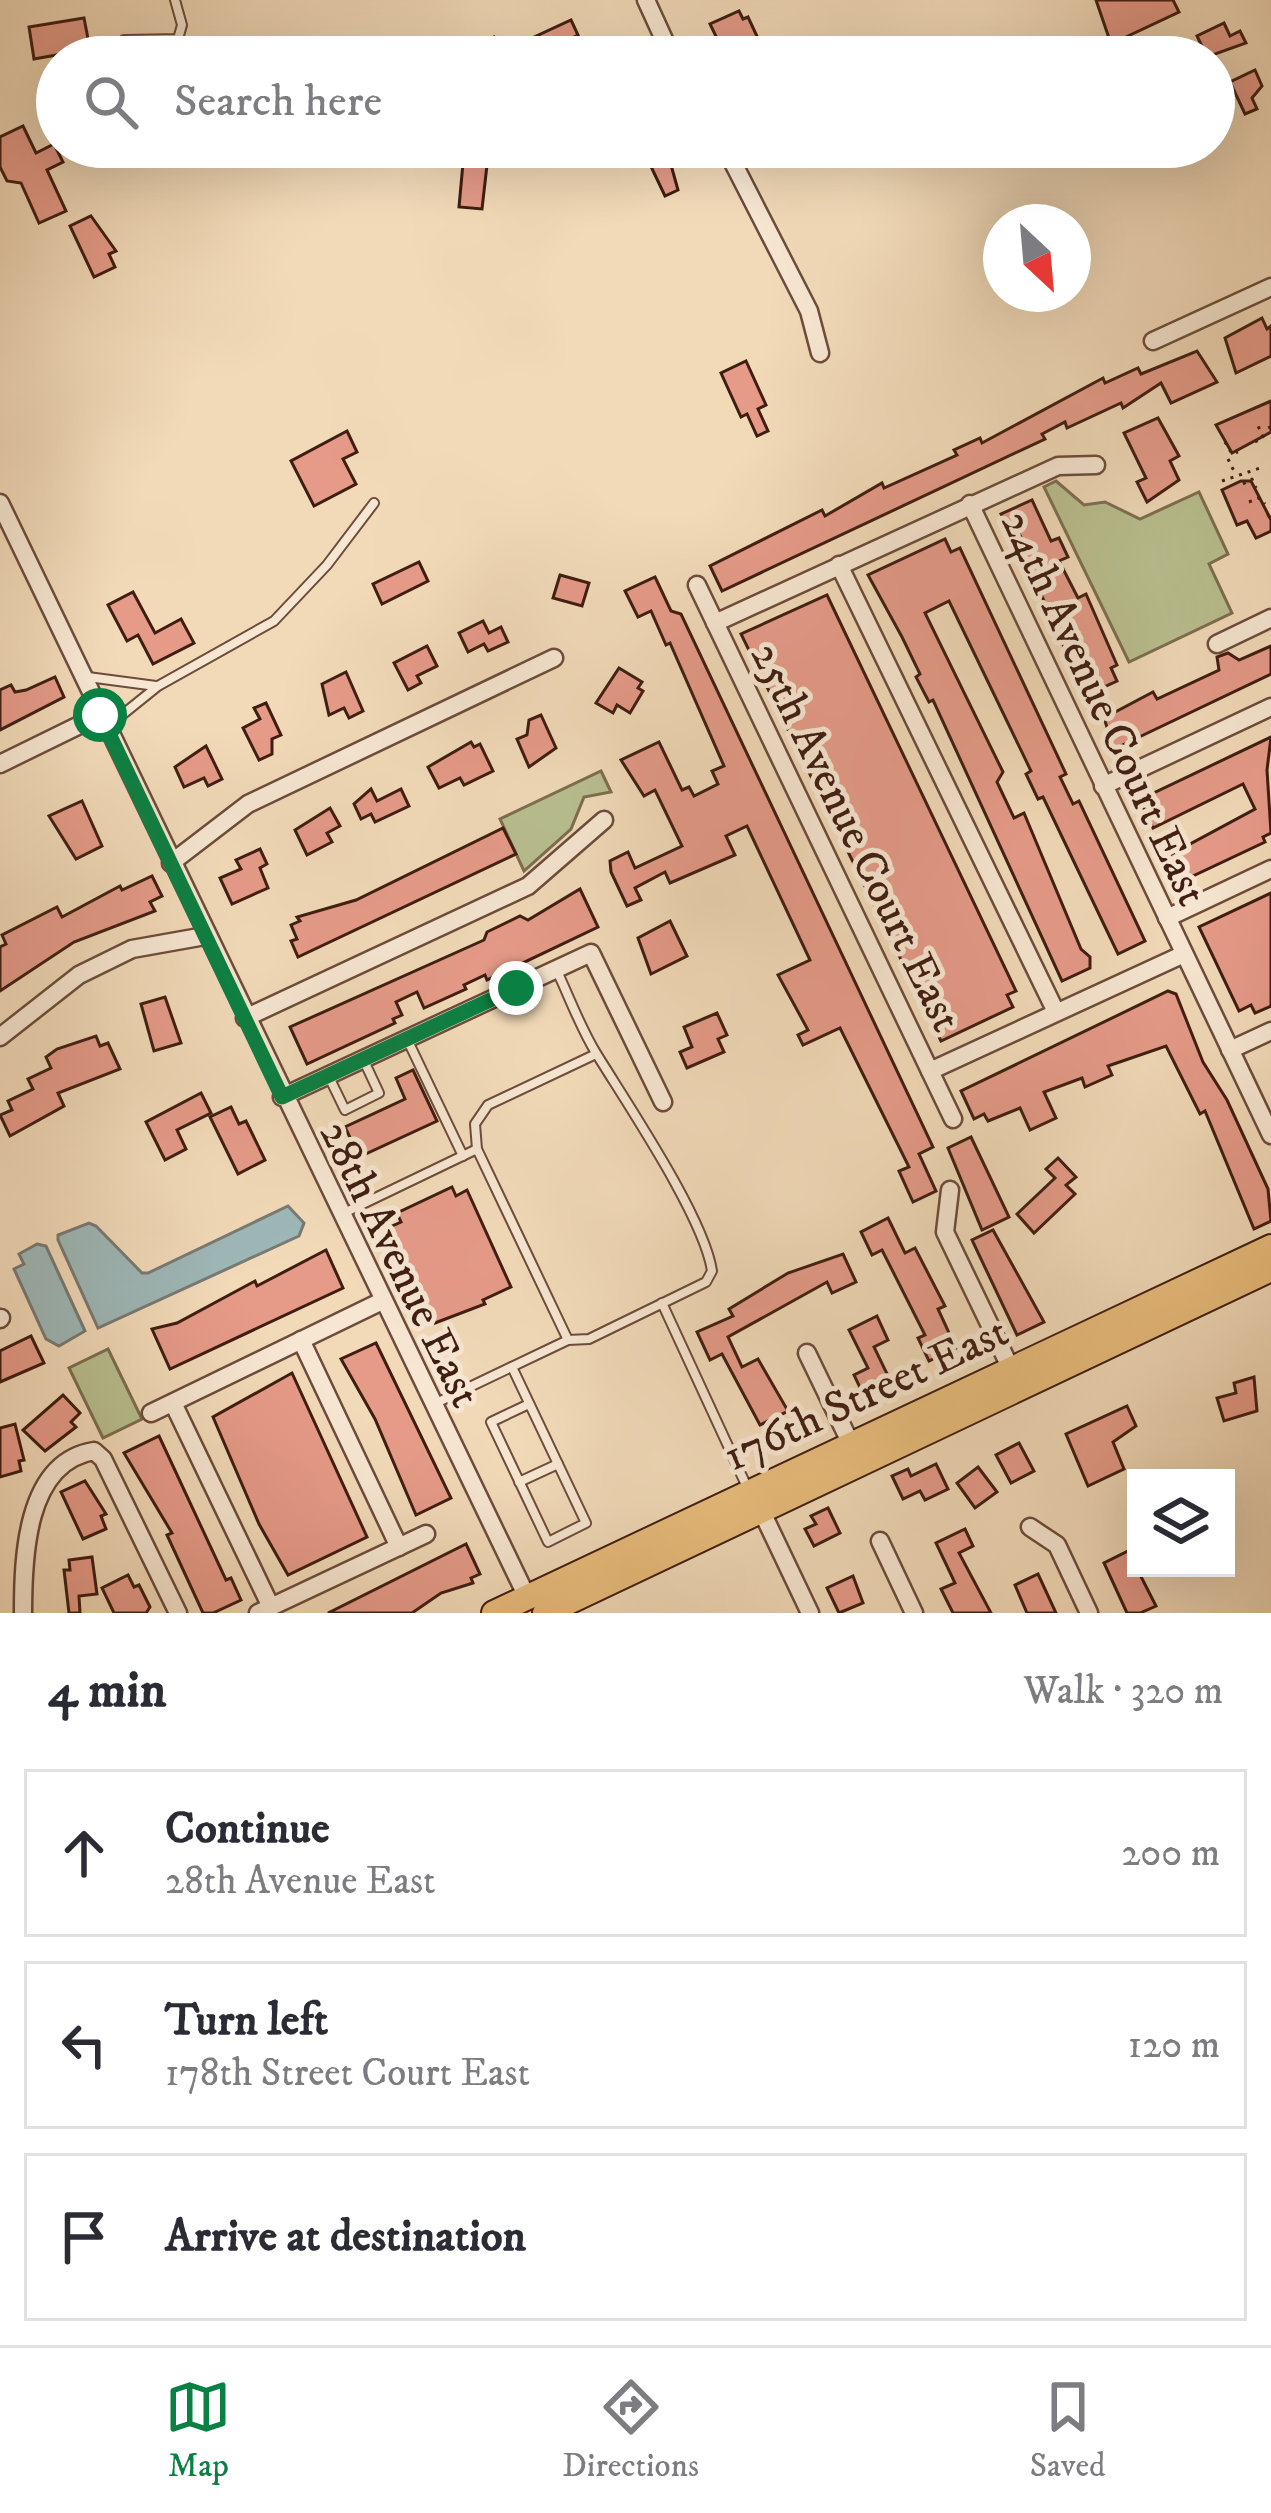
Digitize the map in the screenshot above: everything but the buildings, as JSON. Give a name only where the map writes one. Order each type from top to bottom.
[{"type":"main road","name":"176th Street East","points":[[755,1501],[850,1444],[1271,1247]]},
{"type":"main road","name":"176th Street East","points":[[494,1613],[530,1608],[755,1501],[937,1428],[1271,1269]]},
{"type":"main road","points":[[937,1428],[941,1413],[1032,1371],[1023,1366]]},
{"type":"street","points":[[646,0],[662,36]]},
{"type":"street","points":[[736,168],[809,311],[820,353]]},
{"type":"street","points":[[1153,341],[1271,287]]},
{"type":"street","points":[[716,622],[1058,466],[1096,465]]},
{"type":"street","name":"28th Avenue East","points":[[0,503],[530,1608]]},
{"type":"street","name":"24th Avenue Court East","points":[[970,504],[1271,1135]]},
{"type":"street","points":[[839,565],[1056,1012]]},
{"type":"street","name":"25th Avenue Court East","points":[[697,585],[953,1119]]},
{"type":"street","points":[[1216,644],[1271,618]]},
{"type":"street","points":[[170,863],[248,804],[554,658]]},
{"type":"street","points":[[1103,786],[1271,707]]},
{"type":"street","points":[[0,764],[103,722]]},
{"type":"street","points":[[245,1018],[528,886],[604,820]]},
{"type":"street","points":[[1166,918],[1271,869]]},
{"type":"street","points":[[0,1037],[79,975],[133,949],[205,936]]},
{"type":"street","points":[[282,1097],[591,952],[663,1102]]},
{"type":"street","points":[[930,1071],[1184,954]]},
{"type":"street","points":[[1230,1050],[1271,1031]]},
{"type":"street","points":[[950,1190],[945,1232],[1023,1366]]},
{"type":"street","points":[[151,1413],[380,1302]]},
{"type":"street","points":[[302,1340],[400,1547]]},
{"type":"street","points":[[807,1353],[850,1444]]},
{"type":"street","points":[[172,1402],[264,1610],[426,1534]]},
{"type":"street","points":[[22,1613],[25,1553],[40,1496],[64,1463],[94,1450],[103,1459],[178,1613]]},
{"type":"street","points":[[755,1501],[810,1613]]},
{"type":"street","points":[[1030,1527],[1058,1545],[1089,1613]]},
{"type":"street","points":[[880,1541],[914,1613]]},
{"type":"lane","points":[[175,0],[182,25],[179,36]]},
{"type":"lane","points":[[103,722],[274,621],[374,503]]},
{"type":"lane","points":[[81,676],[158,686]]},
{"type":"lane","points":[[430,1406],[568,1340],[589,1339],[706,1282],[712,1265],[656,1150],[615,1076],[596,1054],[556,969]]},
{"type":"lane","points":[[407,1039],[463,1156]]},
{"type":"lane","points":[[568,1340],[477,1149],[476,1118],[488,1105],[596,1054]]},
{"type":"lane","points":[[328,1076],[345,1110],[380,1093],[363,1059]]},
{"type":"lane","points":[[339,1215],[477,1149]]},
{"type":"lane","points":[[662,1303],[755,1501]]},
{"type":"lane","points":[[512,1367],[586,1523],[548,1542],[491,1422],[529,1404]]},
{"type":"lane","points":[[519,1482],[558,1463]]},
{"type":"path","points":[[1256,442],[1263,437],[1258,426]]},
{"type":"path","points":[[1226,442],[1232,454],[1238,452]]},
{"type":"path","points":[[1228,459],[1235,475]]},
{"type":"path","points":[[1222,481],[1263,467]]},
{"type":"path","points":[[1243,484],[1252,479],[1256,488]]},
{"type":"path","points":[[1249,502],[1259,497],[1264,504]]},
{"type":"green space","points":[[1056,481],[1084,505],[1105,502],[1140,519],[1199,492],[1228,554],[1209,564],[1232,613],[1129,662],[1044,487]]},
{"type":"green space","points":[[601,771],[611,792],[584,797],[571,829],[524,871],[500,819]]},
{"type":"green space","points":[[108,1349],[142,1419],[103,1438],[69,1368]]},
{"type":"water","points":[[288,1206],[304,1223],[299,1236],[98,1328],[58,1240],[58,1235],[89,1223],[142,1273],[148,1273]]},
{"type":"water","points":[[37,1244],[46,1246],[85,1331],[59,1346],[46,1339],[14,1269],[24,1264],[19,1254]]},
{"type":"route","points":[[100,715],[282,1097],[516,988]]}]
